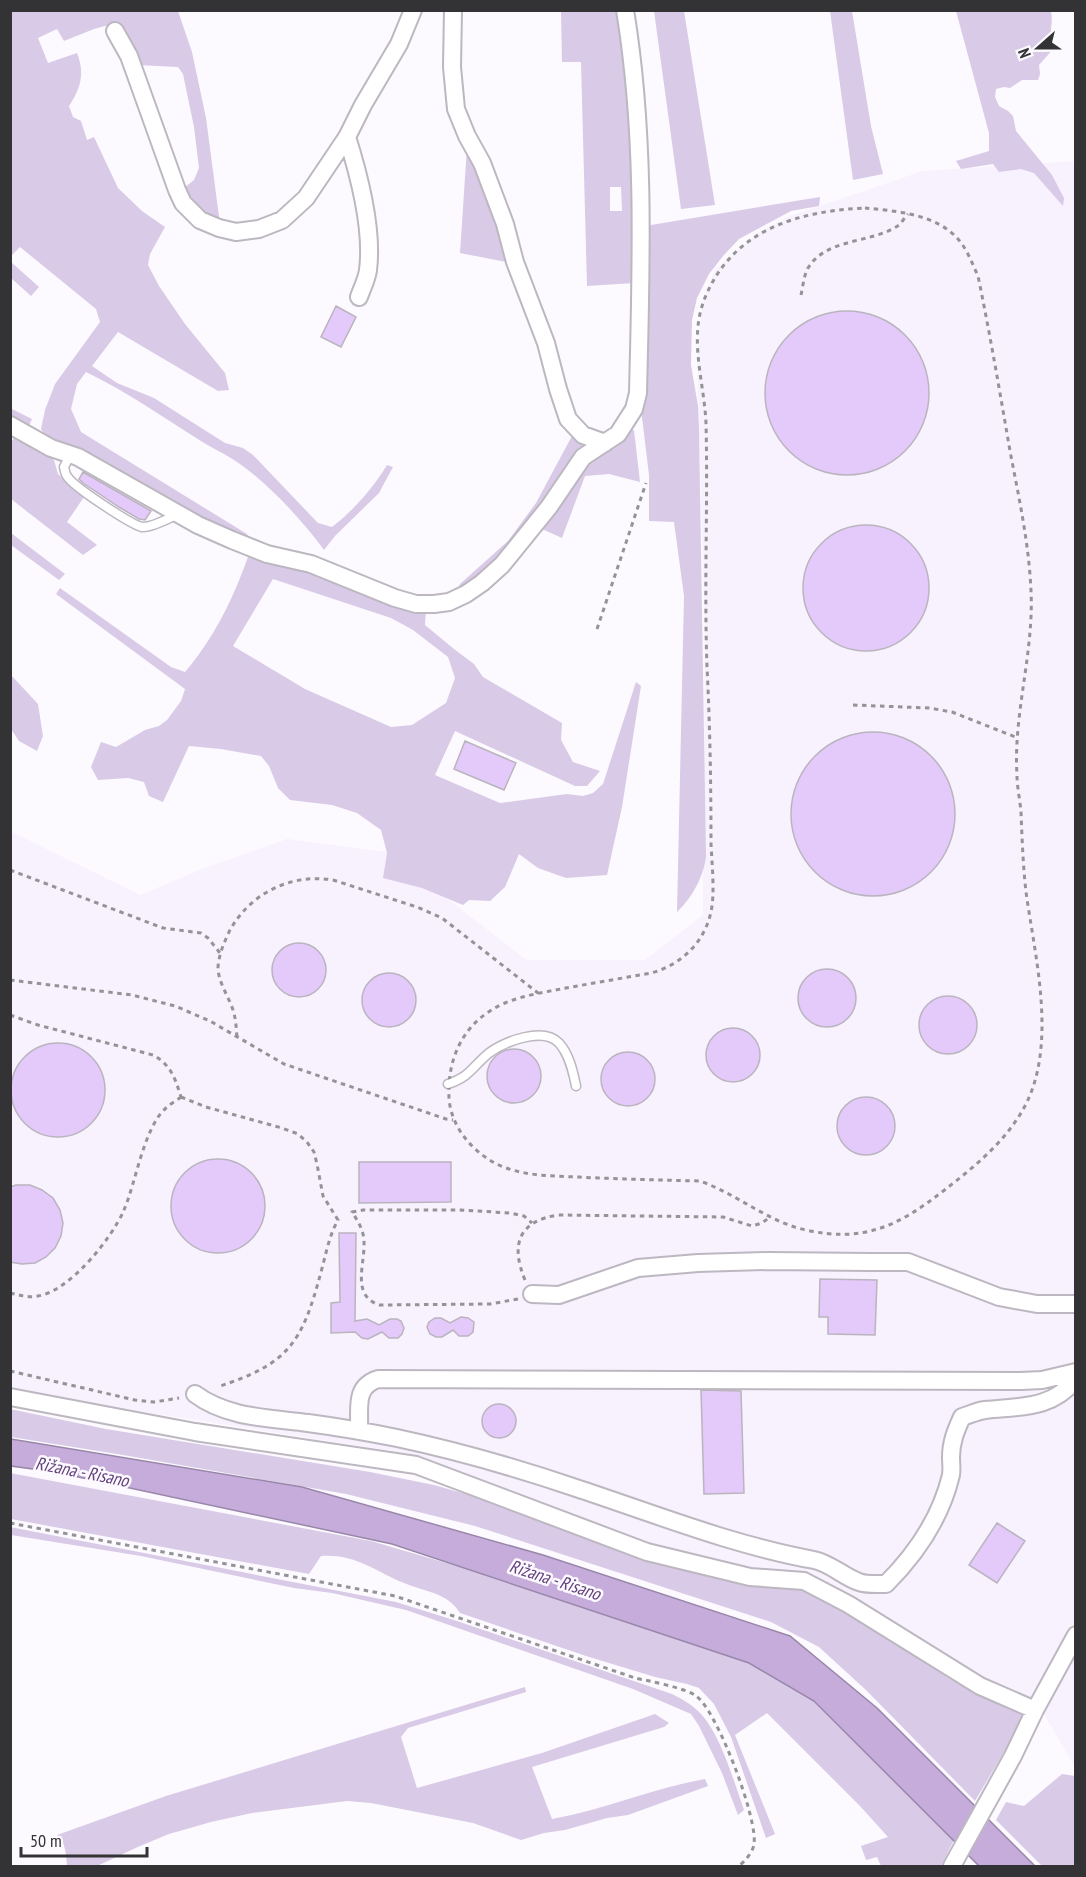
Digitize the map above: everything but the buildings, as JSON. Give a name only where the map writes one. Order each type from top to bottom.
[{"type":"street","points":[[115,31],[129,56],[183,203],[200,220],[236,232],[259,229],[282,220],[306,198],[347,137],[399,44],[413,10]]},
{"type":"street","points":[[453,10],[452,67],[456,109],[467,136],[482,163],[505,224],[516,262],[546,343],[568,419],[583,435],[605,443]]},
{"type":"street","points":[[10,425],[51,448],[114,477],[198,525],[267,554],[311,564],[395,598],[416,604],[449,602],[466,594],[502,565],[549,507],[583,457],[618,434],[634,409],[638,393],[640,188],[633,61],[625,10]]},
{"type":"street","points":[[347,137],[360,187],[369,253],[368,273],[359,297]]},
{"type":"street","points":[[532,1294],[559,1295],[638,1268],[768,1261],[908,1262],[999,1297],[1037,1304],[1076,1304]]},
{"type":"street","points":[[359,1430],[360,1399],[363,1388],[368,1382],[378,1379],[1021,1381],[1042,1380],[1076,1372]]},
{"type":"street","points":[[195,1394],[218,1407],[266,1419],[359,1430],[496,1462],[578,1488],[722,1539],[817,1561],[860,1583],[886,1584],[901,1569],[922,1541],[942,1505],[951,1472],[954,1435],[962,1417],[982,1410],[1031,1406],[1051,1400],[1076,1379]]},
{"type":"street","points":[[10,1397],[195,1432],[416,1465],[647,1552],[750,1577],[804,1581],[848,1604],[980,1686],[1035,1710]]},
{"type":"street","points":[[952,1866],[1076,1635]]},
{"type":"lane","points":[[70,455],[64,467],[67,477],[80,489],[126,519],[142,527],[179,514]]},
{"type":"lane","points":[[448,1084],[461,1079],[478,1062],[502,1044],[520,1037],[542,1036],[557,1040],[567,1054],[574,1072],[576,1086]]},
{"type":"path","points":[[865,208],[908,214],[933,221],[947,229],[959,240],[970,256],[980,285],[1023,519],[1031,590],[1031,637],[1018,738],[1016,773],[1026,889],[1034,940],[1042,1021],[1041,1050],[1036,1078],[1026,1103],[1014,1123],[986,1155],[916,1212],[881,1229],[838,1234],[805,1230],[771,1217],[718,1188],[700,1181],[522,1173],[502,1167],[473,1148],[453,1120],[449,1103],[448,1084],[452,1059],[461,1041],[476,1022],[489,1011],[506,1002],[538,993],[667,969],[697,944],[711,911],[706,430],[696,340],[706,295],[716,275],[730,257],[763,232],[786,221],[812,213],[838,209],[865,208]]},
{"type":"path","points":[[801,295],[806,270],[814,259],[826,250],[899,225],[908,214]]},
{"type":"path","points":[[597,629],[646,483]]},
{"type":"path","points":[[853,705],[930,708],[952,712],[1018,738]]},
{"type":"path","points":[[10,870],[163,928],[201,933],[220,953]]},
{"type":"path","points":[[237,1037],[236,1020],[218,969],[220,953],[233,925],[243,911],[259,897],[290,882],[320,878],[333,880],[417,907],[442,918],[538,993]]},
{"type":"path","points":[[10,980],[111,992],[175,1006],[210,1021],[284,1064],[453,1120]]},
{"type":"path","points":[[10,1015],[38,1025],[153,1055],[164,1062],[171,1071],[181,1097],[206,1107],[282,1128],[303,1138],[314,1152],[323,1196],[338,1220],[330,1239],[308,1317],[298,1337],[275,1361],[235,1381],[212,1389]]},
{"type":"path","points":[[10,1293],[25,1297],[39,1296],[54,1290],[82,1268],[97,1251],[114,1231],[124,1211],[156,1120],[165,1108],[181,1097]]},
{"type":"path","points":[[532,1223],[524,1216],[480,1211],[405,1209],[352,1212],[362,1231],[364,1242],[361,1282],[365,1296],[370,1302],[379,1305],[490,1304],[508,1302],[532,1294],[521,1270],[518,1251],[524,1232],[532,1223],[558,1215],[723,1217],[752,1226],[771,1217]]},
{"type":"path","points":[[10,1371],[135,1400],[154,1402],[195,1394]]},
{"type":"path","points":[[10,1523],[395,1596],[635,1678],[697,1696],[714,1719],[737,1772],[753,1820],[754,1845],[745,1861],[739,1866]]},
{"type":"shaded area","points":[[10,11],[178,11],[192,52],[206,118],[220,224],[198,213],[184,188],[194,180],[199,168],[194,127],[183,74],[178,67],[138,65],[116,23],[64,41],[57,29],[38,38],[48,63],[77,53],[81,74],[79,87],[69,106],[73,117],[81,121],[87,140],[94,137],[118,188],[142,211],[165,227],[150,254],[148,265],[159,286],[185,324],[225,373],[229,390],[218,391],[118,332],[92,366],[117,383],[154,398],[225,443],[243,448],[253,455],[318,523],[332,527],[362,498],[387,465],[393,467],[379,493],[335,536],[324,550],[284,503],[248,470],[130,396],[86,372],[77,384],[71,409],[81,432],[247,534],[253,544],[220,531],[47,439],[41,429],[45,410],[55,384],[100,322],[96,309],[20,247],[11,256]]},
{"type":"shaded area","points":[[561,11],[619,11],[629,81],[636,191],[634,283],[587,286],[581,62],[562,62]],"holes":[[[610,187],[621,187],[622,211],[610,211]]]},
{"type":"shaded area","points":[[654,11],[684,11],[715,205],[681,209]]},
{"type":"shaded area","points":[[830,11],[852,11],[871,126],[883,174],[853,180]]},
{"type":"shaded area","points":[[956,11],[1051,11],[1051,38],[1054,48],[1039,65],[1038,80],[1022,80],[1010,88],[996,89],[995,97],[999,106],[1013,116],[1016,131],[1052,175],[1064,198],[1063,206],[1034,173],[1021,169],[999,172],[993,164],[961,169],[956,161],[989,151],[989,133]]},
{"type":"shaded area","points":[[467,147],[483,179],[511,263],[460,253]]},
{"type":"shaded area","points":[[1075,161],[1075,1767],[1041,1709],[807,1578],[649,1549],[418,1455],[11,1391],[10,831],[140,895],[205,868],[287,839],[386,852],[527,960],[645,960],[703,915],[705,637],[697,355],[703,303],[714,271],[758,233],[790,216],[923,171]]},
{"type":"shaded area","points":[[820,197],[819,206],[791,211],[739,239],[709,274],[697,298],[692,320],[691,365],[698,406],[699,429],[706,856],[703,871],[696,886],[688,900],[677,912],[684,596],[674,522],[649,521],[649,475],[641,409],[645,226]]},
{"type":"shaded area","points":[[11,262],[39,287],[31,296],[11,278]]},
{"type":"shaded area","points":[[10,408],[32,419],[28,428],[11,418]]},
{"type":"shaded area","points":[[630,430],[634,430],[640,482],[609,474],[585,476],[562,538],[542,529],[582,467]]},
{"type":"shaded area","points":[[17,433],[54,460],[58,474],[84,497],[67,522],[97,545],[83,555],[11,499],[11,442]]},
{"type":"shaded area","points":[[573,434],[592,443],[489,572],[455,594],[460,584],[508,541],[536,503]]},
{"type":"shaded area","points":[[11,533],[65,574],[59,580],[11,545]]},
{"type":"shaded area","points":[[249,554],[426,609],[425,625],[474,664],[483,677],[562,723],[561,740],[573,762],[600,771],[587,786],[575,786],[455,731],[435,775],[500,803],[567,794],[583,796],[593,793],[603,784],[636,682],[641,686],[622,807],[607,875],[566,878],[538,868],[519,854],[505,887],[490,901],[469,900],[463,905],[422,888],[383,878],[387,853],[381,830],[357,813],[332,805],[290,800],[278,788],[269,766],[261,756],[189,746],[163,802],[149,796],[144,782],[128,778],[98,780],[91,767],[101,742],[116,747],[145,730],[159,726],[167,720],[181,701],[185,689],[56,594],[60,588],[171,667],[185,672],[214,631]],"holes":[[[273,579],[391,618],[413,630],[448,657],[455,678],[446,703],[412,725],[391,727],[305,689],[233,646]]]},
{"type":"shaded area","points":[[11,675],[38,704],[43,736],[37,751],[19,741],[11,729]]},
{"type":"shaded area","points":[[10,1409],[106,1429],[370,1472],[434,1485],[512,1507],[650,1559],[703,1575],[751,1586],[801,1586],[893,1640],[948,1678],[972,1691],[1024,1711],[1020,1725],[975,1801],[867,1691],[819,1647],[771,1622],[475,1526],[346,1494],[11,1437]]},
{"type":"shaded area","points":[[10,1473],[371,1541],[662,1626],[775,1673],[850,1727],[955,1838],[941,1866],[881,1866],[877,1857],[866,1860],[861,1846],[888,1837],[767,1713],[735,1735],[775,1834],[766,1838],[731,1737],[714,1704],[699,1688],[586,1656],[460,1613],[455,1606],[442,1597],[344,1557],[321,1556],[309,1574],[11,1519]]},
{"type":"shaded area","points":[[10,1527],[396,1602],[672,1694],[696,1709],[707,1721],[726,1758],[744,1810],[738,1815],[722,1773],[691,1714],[633,1689],[406,1610],[332,1593],[294,1588],[141,1556],[11,1535]]},
{"type":"shaded area","points":[[525,1687],[526,1692],[408,1728],[401,1737],[417,1788],[542,1753],[655,1714],[669,1723],[664,1727],[532,1767],[552,1819],[686,1783],[705,1779],[708,1786],[628,1815],[607,1818],[521,1840],[473,1823],[371,1803],[347,1801],[252,1813],[211,1822],[169,1834],[97,1866],[67,1866],[64,1845],[57,1835],[166,1796]]},
{"type":"shaded area","points":[[1062,1774],[1075,1776],[1075,1866],[1042,1866],[996,1820],[1006,1802],[1024,1806]]},
{"type":"water","name":"Rižana - Risano","points":[[11,1439],[302,1487],[543,1555],[790,1636],[877,1708],[1035,1866],[979,1866],[814,1701],[749,1663],[392,1544],[55,1472],[11,1466]]}]
